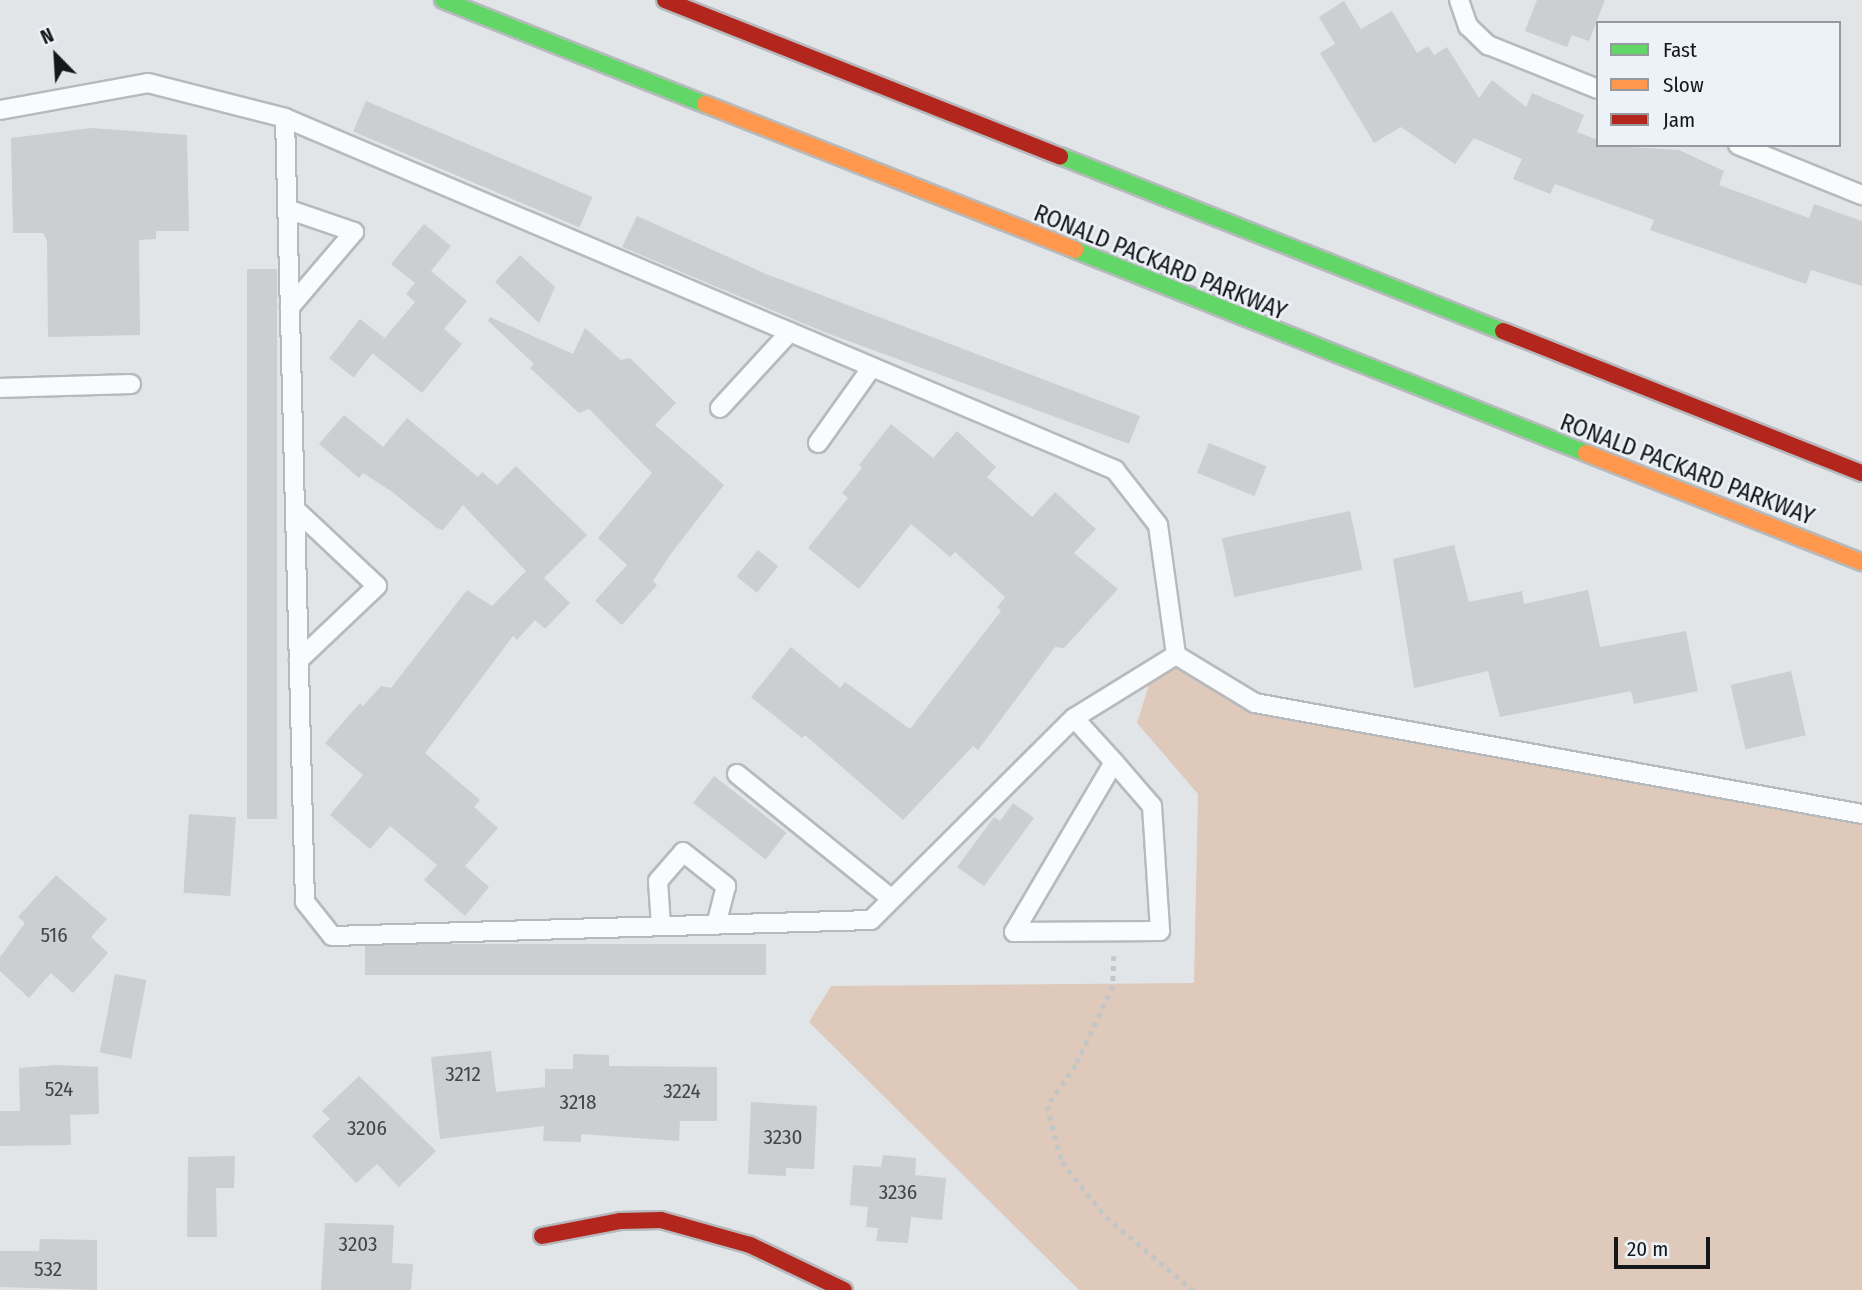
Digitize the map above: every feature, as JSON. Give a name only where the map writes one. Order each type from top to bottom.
[{"type":"main road","name":"RONALD PACKARD PARKWAY","points":[[443,0],[1862,562]]},
{"type":"main road","points":[[665,0],[1862,473]]},
{"type":"main road","points":[[542,1236],[620,1220],[661,1220],[750,1244],[844,1290]]},
{"type":"lane","points":[[1459,0],[1468,26],[1488,45],[1596,88]]},
{"type":"lane","points":[[0,110],[148,83],[285,118],[1115,470],[1158,525],[1176,655]]},
{"type":"lane","points":[[285,118],[305,902],[332,936],[871,919],[1074,718],[1176,655]]},
{"type":"lane","points":[[1743,147],[1862,195]]},
{"type":"lane","points":[[287,209],[354,232],[290,307]]},
{"type":"lane","points":[[720,408],[790,332]]},
{"type":"lane","points":[[818,443],[872,367]]},
{"type":"lane","points":[[0,388],[131,384]]},
{"type":"lane","points":[[295,509],[377,586],[299,660]]},
{"type":"lane","points":[[1176,655],[1255,703],[1862,814]]},
{"type":"lane","points":[[1074,718],[1114,762],[1153,806],[1160,931],[1014,932],[1114,762]]},
{"type":"lane","points":[[737,774],[892,899]]},
{"type":"lane","points":[[661,926],[658,881],[683,852],[726,886],[716,925]]},
{"type":"path","points":[[1115,931],[1113,986],[1076,1065],[1047,1106],[1062,1162],[1106,1217],[1193,1290]]},
{"type":"shaded area","points":[[1159,653],[1255,703],[1862,810],[1862,1290],[1079,1290],[809,1022],[831,986],[1194,983],[1198,794],[1137,723]]},
{"type":"building","points":[[1537,0],[1605,0],[1589,41],[1572,35],[1567,47],[1525,31]]},
{"type":"building","points":[[1344,1],[1361,29],[1392,11],[1417,53],[1428,46],[1434,55],[1447,47],[1479,98],[1492,80],[1526,107],[1532,93],[1584,115],[1577,132],[1596,139],[1596,147],[1679,150],[1724,171],[1719,185],[1809,218],[1814,204],[1862,221],[1862,286],[1811,270],[1806,284],[1650,230],[1654,220],[1555,184],[1550,194],[1513,179],[1522,159],[1474,138],[1455,164],[1401,127],[1374,143],[1320,53],[1335,44],[1319,17]]},
{"type":"building","points":[[366,101],[592,197],[580,227],[353,131]]},
{"type":"building","points":[[91,128],[187,135],[189,231],[156,231],[156,239],[139,240],[140,335],[48,337],[47,241],[43,233],[13,233],[11,138]]},
{"type":"building","points":[[637,216],[766,274],[1140,416],[1129,444],[824,332],[622,247]]},
{"type":"building","points":[[424,224],[451,246],[431,271],[467,301],[444,329],[462,344],[422,393],[372,353],[415,302],[406,294],[415,283],[391,264]]},
{"type":"building","points":[[520,255],[555,287],[539,323],[495,282]]},
{"type":"building","points":[[247,269],[277,269],[277,819],[247,819]]},
{"type":"building","points":[[490,317],[573,354],[585,328],[621,360],[630,358],[676,403],[655,425],[724,485],[670,555],[653,581],[657,585],[622,625],[595,601],[627,565],[598,538],[652,473],[589,409],[579,413],[530,368],[534,364],[488,321]]},
{"type":"building","points":[[360,319],[384,338],[354,377],[329,358]]},
{"type":"building","points":[[344,415],[383,447],[407,418],[478,477],[482,472],[497,485],[516,466],[587,535],[544,578],[570,603],[545,629],[535,620],[517,640],[513,636],[425,753],[480,800],[474,807],[498,828],[465,866],[489,887],[465,916],[424,880],[437,865],[390,826],[370,849],[330,815],[363,775],[325,743],[360,703],[363,706],[381,686],[391,688],[467,590],[492,606],[526,571],[463,505],[443,530],[437,528],[391,491],[363,473],[359,478],[319,444]]},
{"type":"building","points":[[891,424],[933,458],[957,431],[996,467],[987,477],[1032,517],[1055,492],[1096,529],[1074,553],[1118,589],[1064,648],[1055,647],[978,750],[973,746],[903,820],[805,735],[802,738],[751,697],[791,647],[840,688],[845,682],[910,729],[1001,611],[997,607],[1005,597],[955,552],[950,557],[911,524],[859,589],[808,548],[848,498],[842,493],[862,468],[859,465]]},
{"type":"building","points":[[1209,443],[1266,466],[1254,496],[1197,473]]},
{"type":"building","points":[[1350,511],[1362,570],[1234,597],[1222,538]]},
{"type":"building","points":[[1454,545],[1469,602],[1522,591],[1524,604],[1588,590],[1600,647],[1686,631],[1698,691],[1634,704],[1631,691],[1500,717],[1488,671],[1414,688],[1393,559]]},
{"type":"building","points":[[758,550],[778,566],[757,593],[737,576]]},
{"type":"building","points":[[1791,671],[1806,735],[1745,749],[1731,685]]},
{"type":"building","points":[[714,776],[786,833],[766,859],[693,803]]},
{"type":"building","points":[[1013,803],[1034,818],[984,886],[957,867],[994,817],[1000,821]]},
{"type":"building","points":[[189,814],[236,817],[230,896],[183,893]]},
{"type":"building","points":[[56,875],[107,919],[91,937],[108,953],[73,993],[51,973],[29,998],[0,971],[0,957],[25,923],[18,917]]},
{"type":"building","points":[[365,944],[766,944],[766,975],[365,975]]},
{"type":"building","points":[[115,974],[146,980],[131,1059],[100,1053]]},
{"type":"building","points":[[491,1051],[496,1092],[545,1087],[545,1069],[573,1069],[573,1054],[609,1055],[609,1066],[717,1067],[717,1121],[680,1121],[679,1141],[581,1134],[581,1142],[543,1141],[544,1126],[440,1139],[431,1057]]},
{"type":"building","points":[[57,1065],[98,1067],[99,1114],[70,1115],[71,1145],[0,1146],[0,1111],[20,1111],[19,1068]]},
{"type":"building","points":[[359,1076],[436,1151],[399,1187],[377,1164],[356,1183],[312,1136],[330,1119],[322,1111]]},
{"type":"building","points":[[751,1102],[817,1106],[814,1169],[786,1168],[786,1176],[748,1174]]},
{"type":"building","points":[[883,1155],[916,1158],[915,1175],[946,1178],[942,1220],[911,1217],[908,1243],[876,1241],[878,1228],[866,1227],[868,1207],[850,1205],[853,1165],[881,1167]]},
{"type":"building","points":[[235,1156],[234,1188],[216,1188],[217,1237],[187,1237],[188,1157]]},
{"type":"building","points":[[325,1223],[394,1225],[392,1263],[413,1264],[411,1290],[321,1290]]},
{"type":"building","points":[[40,1239],[97,1240],[97,1290],[0,1287],[0,1251],[39,1251]]},
{"type":"traffic: fast","points":[[443,0],[705,104]]},
{"type":"traffic: fast","points":[[1060,156],[1503,331]]},
{"type":"traffic: fast","points":[[1075,250],[1586,453]]},
{"type":"traffic: slow","points":[[705,104],[1075,250]]},
{"type":"traffic: slow","points":[[1586,453],[1862,562]]},
{"type":"traffic: jam","points":[[665,0],[1060,156]]},
{"type":"traffic: jam","points":[[1503,331],[1862,473]]},
{"type":"traffic: jam","points":[[542,1236],[620,1221],[661,1220],[750,1245],[844,1290]]}]
